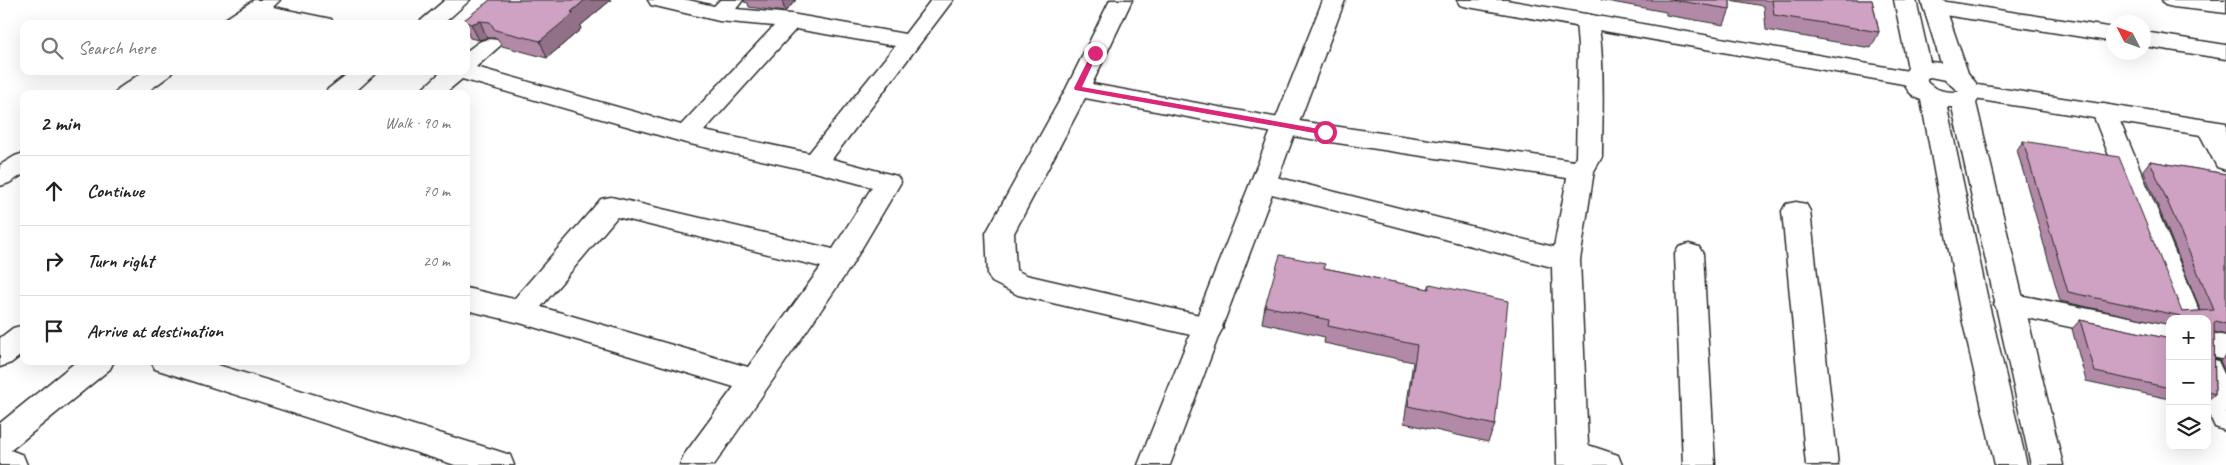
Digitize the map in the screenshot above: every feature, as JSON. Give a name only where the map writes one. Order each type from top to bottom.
[{"type":"street","points":[[433,20],[459,0]]},
{"type":"street","points":[[659,0],[726,7],[911,42]]},
{"type":"street","points":[[815,163],[942,0]]},
{"type":"street","points":[[1121,0],[1078,88],[1000,234],[1002,275],[1018,284],[1208,328]]},
{"type":"street","points":[[1154,465],[1334,0]]},
{"type":"street","points":[[1468,0],[1922,82],[1954,101],[1964,89]]},
{"type":"street","points":[[1904,0],[1914,32],[1922,82],[2011,465]]},
{"type":"street","points":[[2173,0],[2226,6]]},
{"type":"street","points":[[2047,465],[1964,89],[1933,3],[2106,33]]},
{"type":"street","points":[[239,20],[261,5],[310,20]]},
{"type":"street","points":[[686,135],[792,21]]},
{"type":"street","points":[[1587,21],[1590,48],[1589,157],[1581,171],[1566,260],[1573,460],[1606,465]]},
{"type":"street","points":[[2151,40],[2226,52]]},
{"type":"street","points":[[470,61],[489,45]]},
{"type":"street","points":[[470,73],[686,135],[815,163],[888,182],[840,261],[696,465]]},
{"type":"street","points":[[133,90],[155,75]]},
{"type":"street","points":[[342,90],[361,75]]},
{"type":"street","points":[[434,90],[452,75]]},
{"type":"street","points":[[1078,88],[1285,127],[1581,171]]},
{"type":"street","points":[[1964,89],[2218,130],[2226,161]]},
{"type":"street","points":[[2104,112],[2186,315]]},
{"type":"street","points":[[0,178],[20,165]]},
{"type":"street","points":[[1264,183],[1566,260]]},
{"type":"street","points":[[520,312],[611,206],[840,261]]},
{"type":"street","points":[[1796,211],[1822,465]]},
{"type":"street","points":[[1689,254],[1699,465]]},
{"type":"street","points":[[470,300],[520,312],[755,381]]},
{"type":"street","points":[[2010,304],[2166,336]]},
{"type":"street","points":[[0,355],[20,339]]},
{"type":"street","points":[[2211,345],[2226,348]]},
{"type":"street","points":[[0,442],[94,365]]},
{"type":"street","points":[[179,365],[498,465]]},
{"type":"street","points":[[2211,379],[2226,418]]},
{"type":"street","points":[[0,460],[11,465]]},
{"type":"building","points":[[490,0],[585,0],[571,12],[574,13],[540,41],[495,30],[490,22],[480,21],[471,24],[470,20],[464,20]]},
{"type":"building","points":[[1672,0],[1730,0],[1730,9]]},
{"type":"building","points":[[1772,0],[1872,0],[1879,32],[1774,15]]},
{"type":"building","points":[[2023,141],[2119,157],[2182,312],[2214,310],[2150,161],[2226,174],[2226,324],[2216,321],[2214,323],[2215,394],[2211,393],[2211,315],[2176,315],[2068,292]]},
{"type":"building","points":[[1280,255],[1325,264],[1324,268],[1429,289],[1430,284],[1508,301],[1495,425],[1408,406],[1417,345],[1328,326],[1329,320],[1265,306]]},
{"type":"building","points":[[2080,320],[2166,338],[2166,387],[2095,372]]},
{"type":"route","points":[[1095,53],[1078,88],[1285,127],[1325,132]]}]
